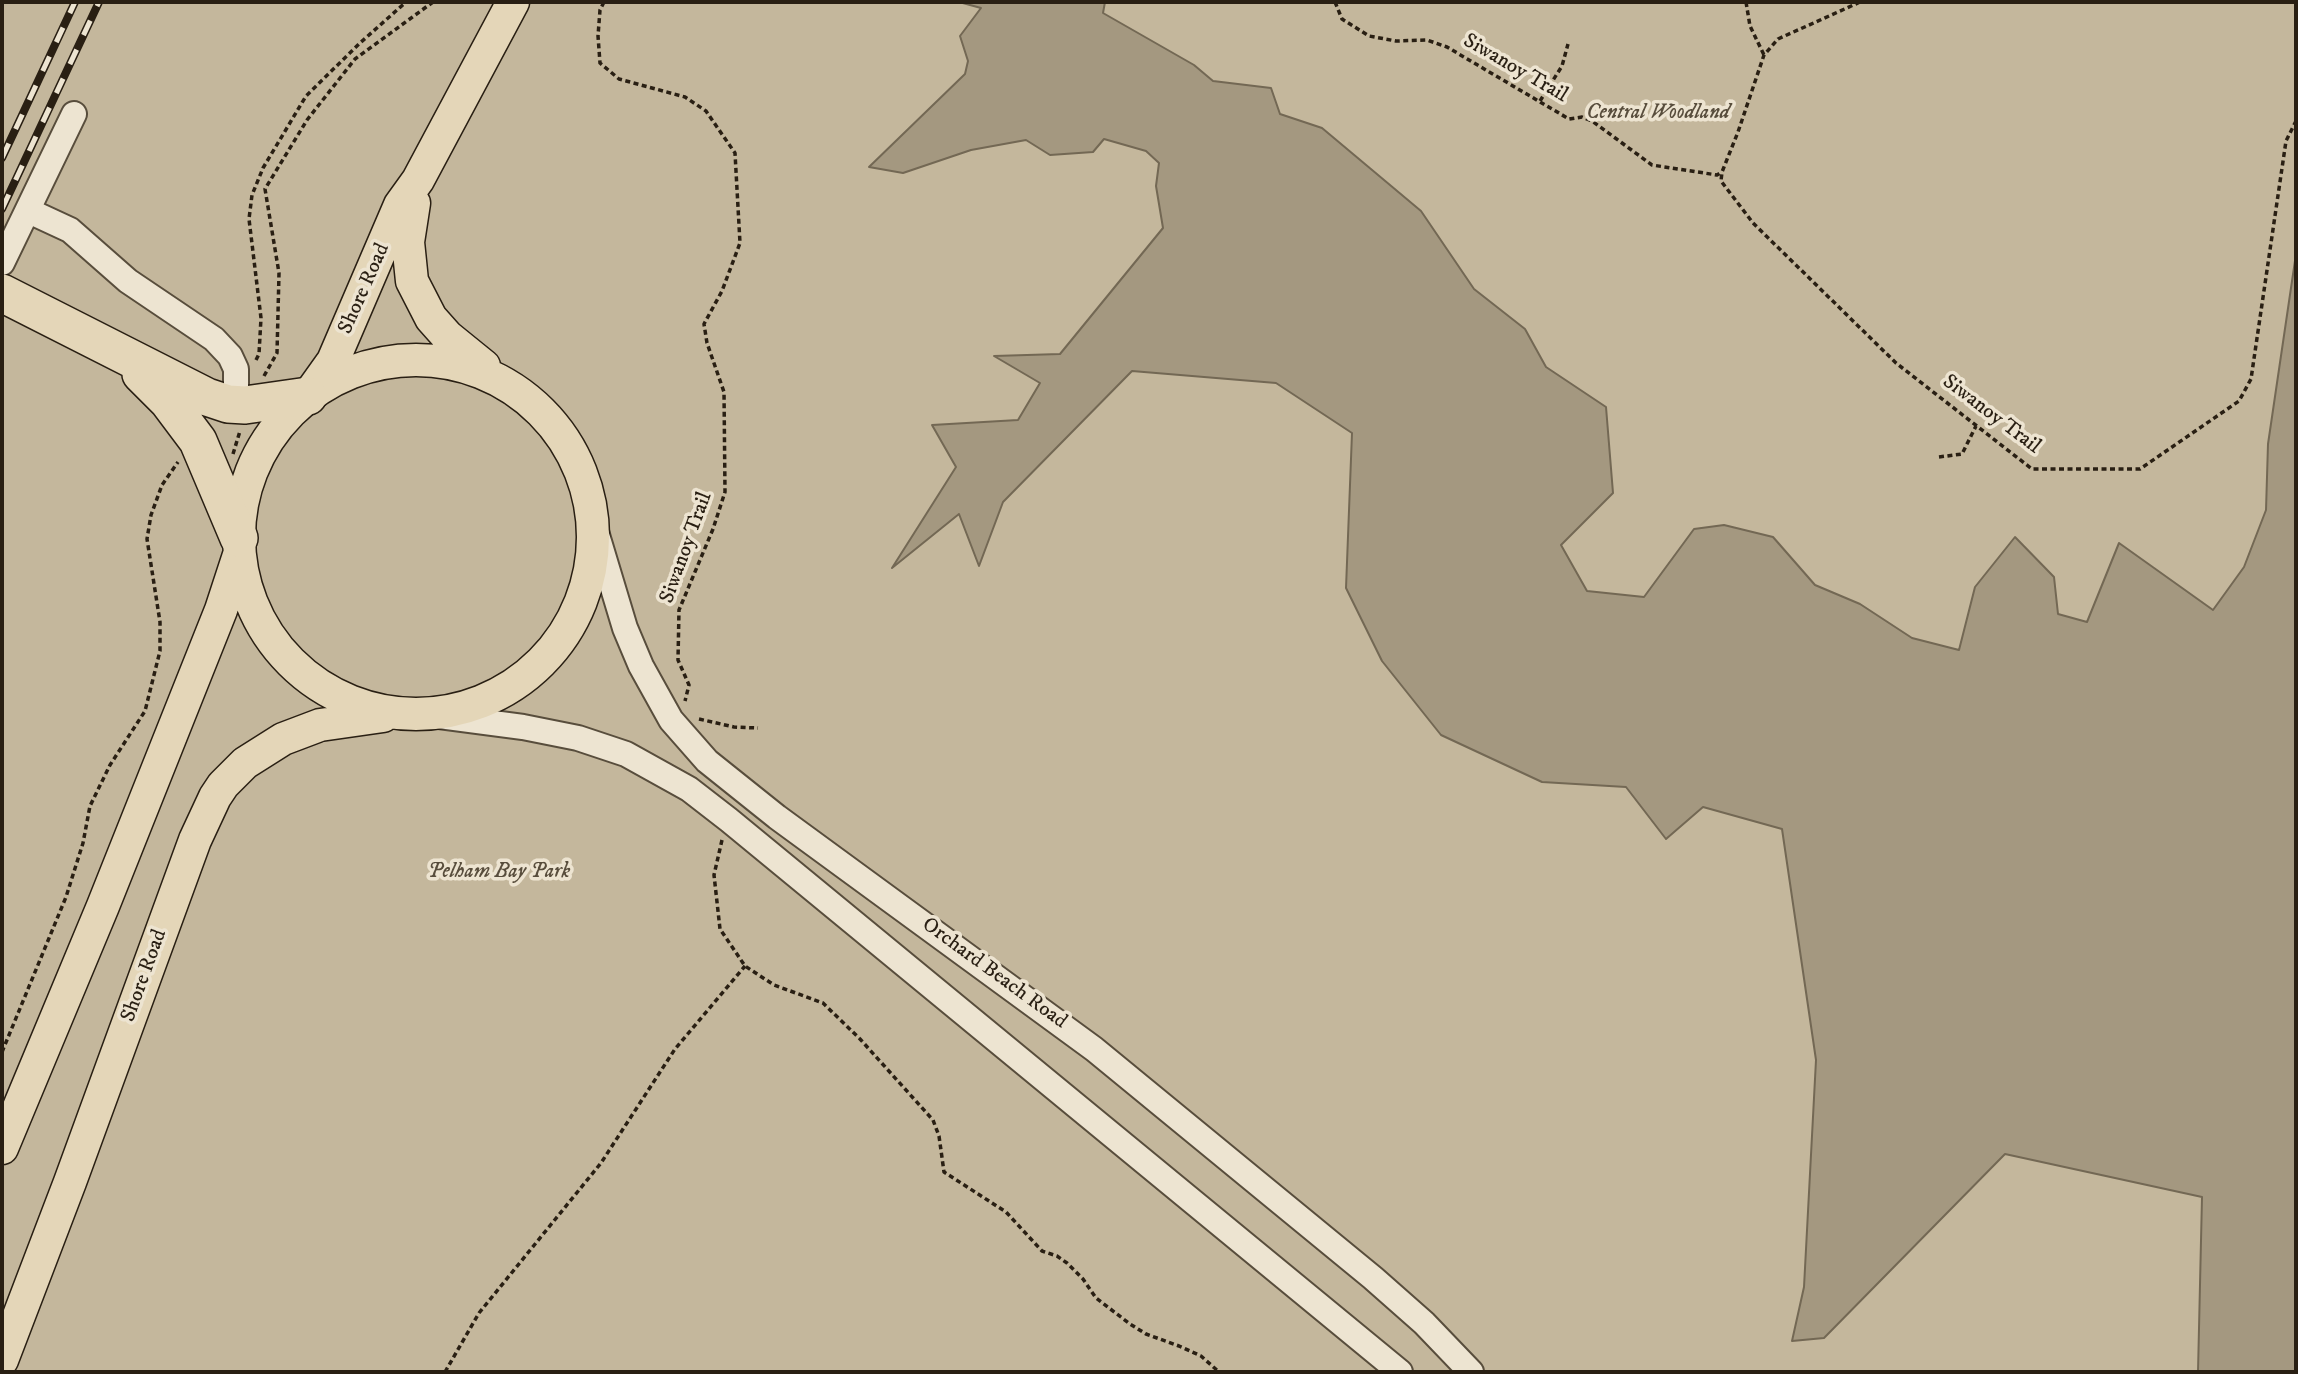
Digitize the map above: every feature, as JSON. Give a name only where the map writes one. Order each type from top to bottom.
[{"type":"highway","points":[[4,284],[114,350],[199,394],[241,399],[245,405],[308,396]]},
{"type":"highway","points":[[114,350],[159,390],[198,441],[239,546]]},
{"type":"main road","name":"Shore Road","points":[[308,396],[332,361],[400,205],[418,180],[513,2]]},
{"type":"main road","name":"Shore Road","points":[[2,1360],[201,825],[223,785],[244,763],[295,733],[333,722],[457,709],[488,699],[524,678],[554,649],[572,623],[586,591],[593,558],[594,525],[582,473],[562,435],[537,407],[447,336],[431,318],[414,288],[407,256],[418,180]]},
{"type":"main road","points":[[2,1148],[132,835],[221,610],[239,546],[245,490],[258,457],[284,418],[308,396],[351,372],[400,360],[450,363],[481,372],[510,386]]},
{"type":"main road","points":[[239,546],[246,589],[253,607],[268,635],[289,661],[315,682],[343,698],[373,709],[415,714]]},
{"type":"street","points":[[4,284],[29,211],[74,114]]},
{"type":"street","points":[[29,211],[70,230],[128,281],[214,339],[230,356],[236,369],[241,399]]},
{"type":"street","name":"Orchard Beach Road","points":[[594,525],[632,646],[660,703],[678,729],[707,761],[724,777],[1046,1012],[1135,1082],[1373,1278],[1424,1323],[1471,1372]]},
{"type":"street","name":"Orchard Beach Road","points":[[415,714],[552,732],[626,754],[670,777],[729,820],[1400,1372]]},
{"type":"path","points":[[230,466],[241,399],[259,354],[261,318],[249,219],[252,195],[263,168],[306,96],[406,2]]},
{"type":"path","points":[[241,399],[277,353],[279,272],[265,189],[307,120],[355,59],[433,2]]},
{"type":"path","name":"Siwanoy Trail","points":[[604,2],[600,10],[598,36],[600,64],[619,79],[685,97],[706,111],[735,153],[740,243],[722,291],[704,324],[707,343],[724,392],[725,492],[713,529],[679,610],[678,660],[689,685],[678,729]]},
{"type":"path","name":"Siwanoy Trail","points":[[1335,2],[1342,19],[1369,36],[1396,41],[1427,40],[1437,44],[1569,119],[1582,117],[1592,121],[1652,165],[1717,175],[1722,172]]},
{"type":"path","points":[[1746,2],[1750,26],[1764,55]]},
{"type":"path","points":[[1722,172],[1764,55],[1777,39],[1860,2]]},
{"type":"path","points":[[1540,101],[1562,66],[1568,44]]},
{"type":"path","name":"Siwanoy Trail","points":[[1722,172],[1721,181],[1763,233],[1896,363],[2032,469],[2140,469],[2239,401],[2251,379],[2286,141],[2296,121]]},
{"type":"path","points":[[1940,457],[1962,454],[1976,426]]},
{"type":"path","points":[[2,1052],[66,897],[83,843],[90,806],[110,765],[145,711],[160,651],[160,622],[147,547],[150,515],[162,485],[181,458],[198,441]]},
{"type":"path","points":[[678,729],[686,728],[696,718],[734,727],[758,728]]},
{"type":"path","points":[[729,820],[718,851],[714,875],[720,929],[745,966],[774,985],[823,1003],[859,1039],[933,1120],[939,1136],[944,1172],[1006,1212],[1042,1251],[1067,1263],[1083,1279],[1096,1298],[1130,1324],[1146,1334],[1201,1356],[1219,1372]]},
{"type":"path","points":[[445,1372],[479,1313],[601,1163],[675,1049],[745,966]]},
{"type":"green space","name":"Pelham Bay Park","points":[[2,2],[2296,2],[2296,1372],[2,1372]]},
{"type":"shaded area","points":[[959,2],[1105,2],[1103,13],[1194,65],[1213,81],[1271,88],[1280,114],[1322,128],[1421,211],[1474,289],[1525,329],[1546,367],[1606,407],[1613,493],[1561,545],[1587,591],[1644,597],[1694,529],[1724,525],[1773,537],[1815,585],[1860,604],[1912,638],[1959,650],[1975,587],[2015,537],[2054,577],[2058,614],[2087,622],[2119,543],[2213,610],[2244,567],[2266,510],[2268,444],[2296,254],[2296,1372],[2198,1372],[2202,1197],[2005,1154],[1824,1338],[1792,1341],[1804,1287],[1816,1060],[1782,829],[1703,807],[1666,839],[1626,787],[1542,782],[1441,735],[1382,661],[1346,588],[1352,433],[1276,383],[1132,371],[1003,502],[979,566],[959,514],[892,568],[956,467],[932,425],[1018,420],[1040,383],[994,356],[1060,354],[1163,228],[1156,186],[1159,163],[1146,151],[1104,139],[1093,152],[1050,155],[1026,140],[971,150],[903,173],[869,167],[965,74],[968,61],[960,36],[981,8]]},
{"type":"railway","points":[[2,158],[75,2]]},
{"type":"railway","points":[[2,209],[99,2]]},
{"type":"park label","name":"Central Woodland","points":[[1658,114]]}]
